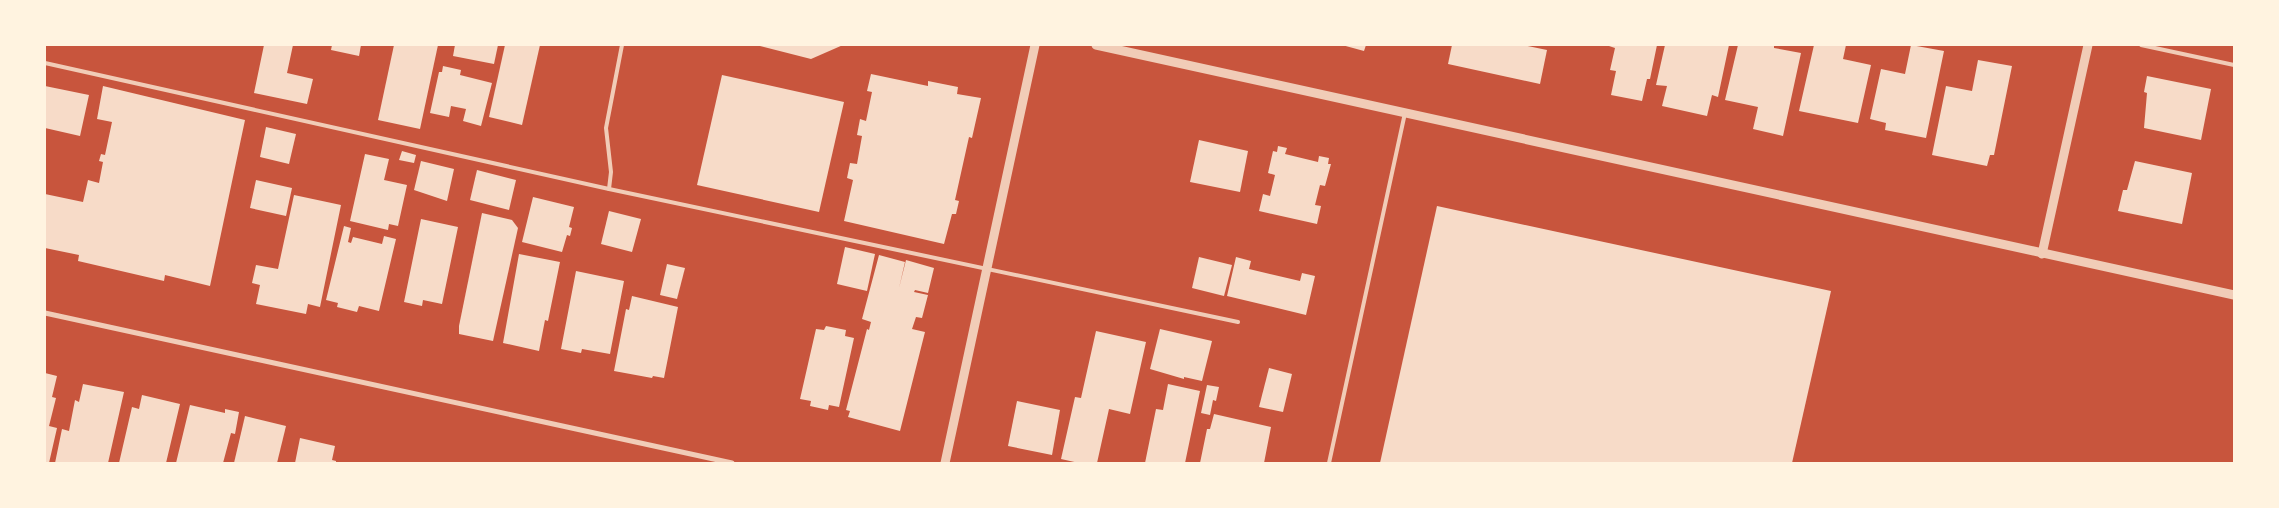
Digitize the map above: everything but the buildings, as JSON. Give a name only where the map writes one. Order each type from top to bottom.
[{"type":"street","points":[[945,463],[1035,45]]},
{"type":"street","points":[[1096,45],[2234,295]]},
{"type":"street","points":[[2042,254],[2088,45]]},
{"type":"street","points":[[45,313],[732,463]]},
{"type":"lane","points":[[610,189],[612,172],[606,128],[622,45]]},
{"type":"lane","points":[[2141,45],[2234,65]]},
{"type":"lane","points":[[45,63],[610,189],[1238,322]]},
{"type":"lane","points":[[1329,463],[1405,113]]}]
